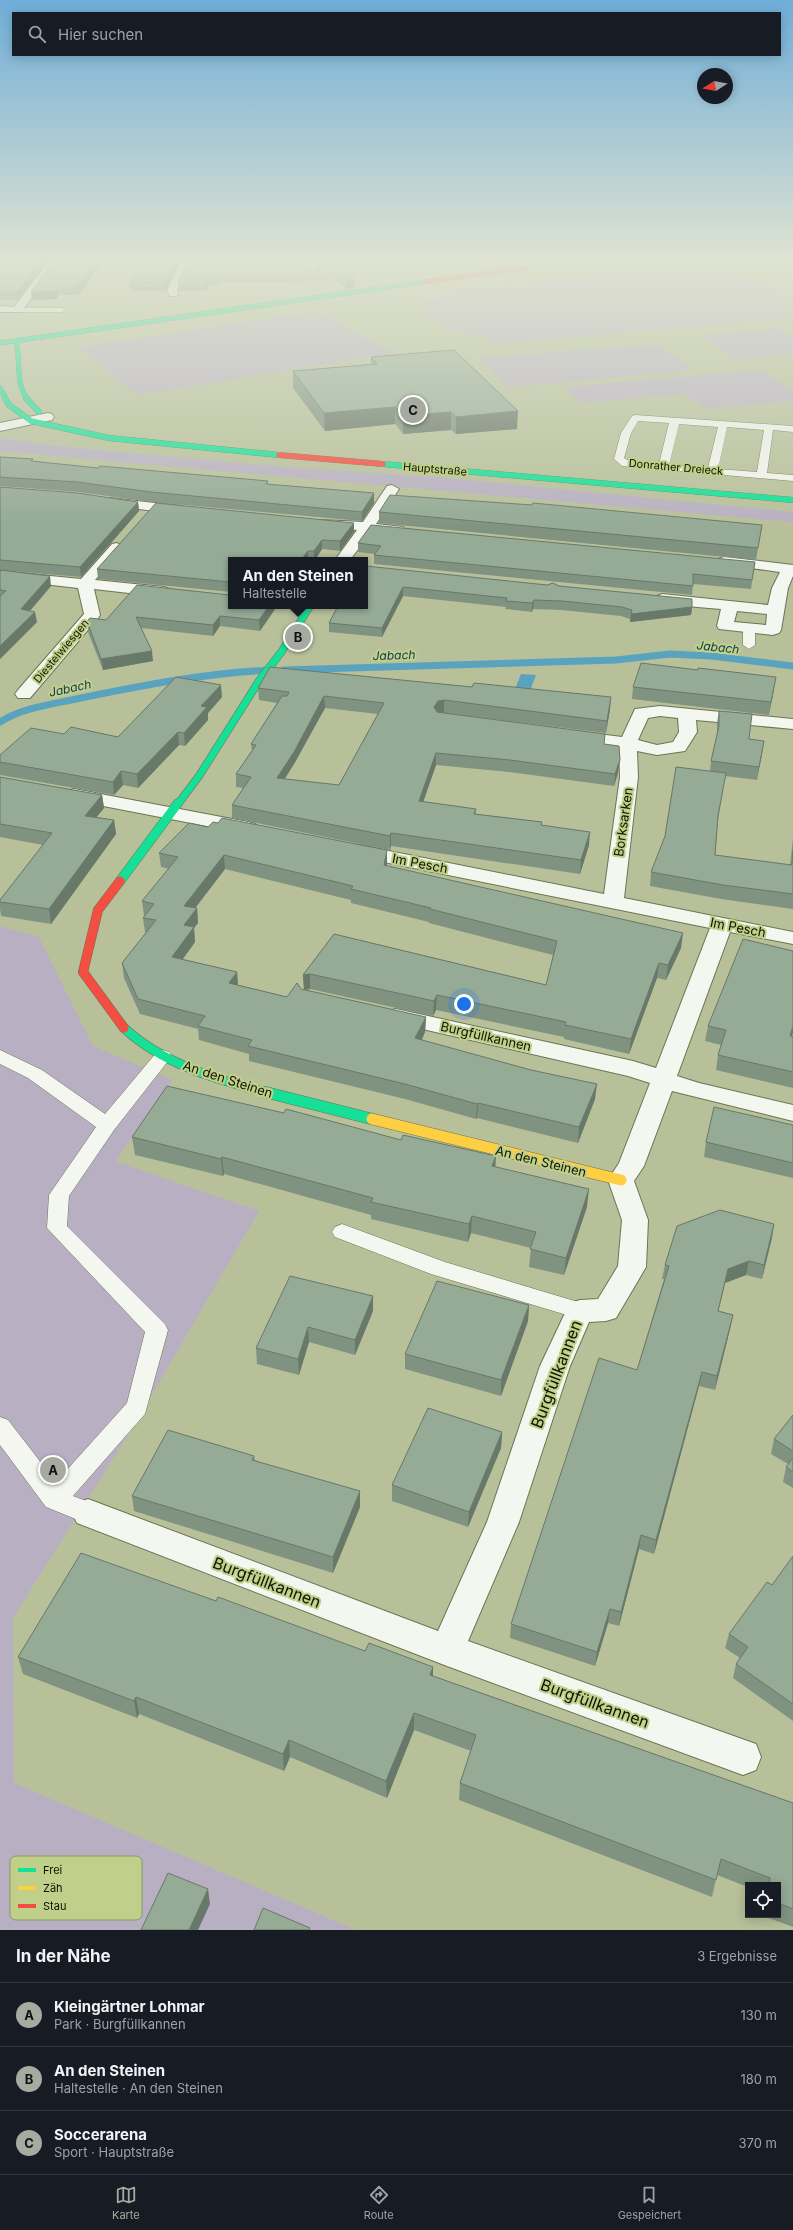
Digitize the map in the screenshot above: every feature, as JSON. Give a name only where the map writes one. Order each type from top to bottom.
[{"type":"main road","points":[[19,349],[14,380],[16,388],[28,404],[48,417],[79,432]]},
{"type":"main road","points":[[0,388],[9,405],[31,421],[79,432]]},
{"type":"main road","name":"Hauptstraße","points":[[79,432],[109,438],[164,445],[793,500]]},
{"type":"main road","name":"An den Steinen","points":[[304,609],[276,658],[259,681],[199,776],[98,910],[83,972],[130,1037],[163,1056],[197,1072],[292,1099],[621,1180]]},
{"type":"street","points":[[0,427],[48,417]]},
{"type":"street","points":[[344,557],[367,527],[392,489]]},
{"type":"street","points":[[100,500],[152,508],[192,511]]},
{"type":"street","points":[[142,519],[152,508]]},
{"type":"street","points":[[312,522],[415,532]]},
{"type":"street","points":[[85,583],[126,537]]},
{"type":"street","points":[[712,560],[791,569],[780,588],[775,610],[773,630],[725,626],[730,606]]},
{"type":"street","points":[[0,575],[177,593]]},
{"type":"street","name":"Diestelwiesgen","points":[[24,694],[92,615],[85,583]]},
{"type":"street","points":[[645,597],[775,610]]},
{"type":"street","name":"Borksarken","points":[[613,901],[629,777],[628,743],[641,713],[660,711],[793,724]]},
{"type":"street","points":[[559,734],[628,743],[657,750],[679,747],[688,732],[687,713]]},
{"type":"street","points":[[54,792],[171,813],[264,832]]},
{"type":"street","name":"Im Pesch","points":[[342,847],[613,901],[722,925],[793,938]]},
{"type":"street","points":[[621,1180],[631,1166],[662,1078],[722,925]]},
{"type":"street","name":"Burgfüllkannen","points":[[371,1010],[633,1069],[694,1090],[793,1113]]},
{"type":"street","name":"Burgfüllkannen","points":[[447,1650],[503,1522],[555,1366],[580,1312],[606,1310],[632,1267],[635,1220],[621,1180]]},
{"type":"street","name":"Burgfüllkannen","points":[[88,1513],[447,1650],[743,1756]]},
{"type":"lane","name":"Donrather Dreieck","points":[[793,429],[635,418],[626,433],[619,459],[626,464],[762,474],[793,478]]},
{"type":"lane","points":[[663,467],[675,420]]},
{"type":"lane","points":[[713,470],[723,425]]},
{"type":"lane","points":[[762,474],[769,428]]},
{"type":"lane","points":[[749,628],[749,645]]},
{"type":"lane","points":[[0,1056],[35,1074],[107,1126]]},
{"type":"lane","points":[[55,1500],[137,1407],[157,1330],[57,1228],[59,1196],[107,1126],[163,1056]]},
{"type":"lane","points":[[342,1232],[439,1268],[580,1312]]},
{"type":"lane","points":[[0,1427],[55,1500],[88,1513]]},
{"type":"shaded area","points":[[81,349],[388,349],[395,353],[137,395]]},
{"type":"shaded area","points":[[597,349],[664,349],[693,370],[508,387],[479,359]]},
{"type":"shaded area","points":[[721,349],[793,349],[793,354],[735,359]]},
{"type":"shaded area","points":[[762,370],[793,392],[793,401],[705,409],[685,394],[581,403],[564,387]]},
{"type":"shaded area","points":[[0,438],[64,447],[284,467],[438,477],[793,512],[793,522],[0,451]]},
{"type":"shaded area","points":[[0,926],[39,937],[93,1046],[173,1080],[115,1161],[259,1211],[136,1422],[13,1618],[14,1783],[356,1930],[0,1930]]},
{"type":"water","points":[[521,674],[536,675],[530,691],[515,689]]},
{"type":"building","points":[[454,350],[518,411],[456,417],[451,412],[403,416],[395,407],[324,413],[293,371],[377,364],[371,357]]},
{"type":"building","points":[[0,457],[33,459],[31,461],[98,468],[100,466],[268,481],[266,484],[374,493],[362,512],[151,492],[77,482],[0,477]]},
{"type":"building","points":[[0,487],[77,493],[138,502],[80,567],[0,560]]},
{"type":"building","points":[[390,495],[532,505],[533,503],[762,525],[758,548],[379,512]]},
{"type":"building","points":[[156,503],[354,523],[340,541],[322,540],[314,551],[308,551],[303,557],[228,557],[228,582],[97,569]]},
{"type":"building","points":[[371,525],[755,562],[752,580],[693,574],[693,586],[374,555],[381,546],[358,543]]},
{"type":"building","points":[[368,566],[547,585],[553,583],[559,586],[692,599],[692,607],[631,614],[632,610],[622,607],[562,601],[534,600],[532,603],[506,601],[507,598],[403,587],[382,628],[329,623],[336,609],[368,609]]},
{"type":"building","points":[[0,570],[50,576],[21,609],[35,612],[0,646],[0,596],[6,591],[0,590]]},
{"type":"building","points":[[137,585],[228,595],[228,609],[267,609],[259,620],[220,616],[213,625],[136,617],[152,651],[101,659],[87,621],[90,618],[106,620]]},
{"type":"building","points":[[641,663],[776,677],[771,702],[633,687]]},
{"type":"building","points":[[270,667],[472,687],[474,683],[611,697],[607,721],[444,700],[438,701],[434,707],[437,712],[605,734],[604,744],[619,746],[620,760],[615,774],[510,760],[436,753],[419,801],[476,809],[474,814],[542,822],[541,825],[590,832],[581,860],[391,833],[390,836],[232,805],[251,777],[236,774],[256,745],[251,744],[282,696],[287,696],[289,692],[258,688]],"holes":[[[324,696],[384,703],[339,785],[277,778],[294,752]]]},
{"type":"building","points":[[176,677],[221,685],[201,706],[207,707],[184,733],[178,732],[137,774],[121,771],[113,782],[0,762],[0,755],[31,728],[64,734],[71,727],[118,737]]},
{"type":"building","points":[[719,711],[752,714],[749,739],[764,741],[759,767],[711,761],[719,726]]},
{"type":"building","points":[[676,767],[726,773],[718,816],[715,855],[792,865],[793,850],[793,894],[723,885],[651,872],[665,836]]},
{"type":"building","points":[[0,777],[102,795],[85,816],[114,820],[49,909],[0,902],[0,900],[52,833],[0,824]]},
{"type":"building","points":[[222,818],[387,850],[384,865],[683,933],[668,965],[659,963],[631,1039],[565,1025],[566,1022],[437,995],[434,1001],[310,974],[303,975],[334,934],[546,985],[557,941],[351,889],[353,886],[224,855],[184,906],[197,908],[184,925],[194,927],[172,957],[237,972],[229,983],[287,997],[297,983],[301,989],[426,1017],[415,1038],[531,1070],[597,1084],[579,1127],[477,1104],[405,1084],[248,1046],[252,1040],[198,1026],[205,1016],[138,999],[122,963],[156,920],[143,918],[154,904],[142,901],[178,857],[159,853],[189,823],[208,827],[213,822],[218,823]]},
{"type":"building","points":[[743,939],[793,951],[793,1026],[790,1036],[793,1036],[793,1072],[718,1055],[726,1030],[708,1026]]},
{"type":"building","points":[[167,1086],[284,1113],[286,1109],[401,1140],[403,1135],[496,1156],[492,1166],[589,1189],[566,1258],[530,1249],[536,1232],[472,1216],[469,1224],[371,1202],[373,1198],[222,1157],[221,1159],[132,1137]]},
{"type":"building","points":[[714,1107],[793,1125],[793,1163],[706,1142]]},
{"type":"building","points":[[720,1210],[774,1224],[764,1265],[749,1261],[728,1269],[718,1311],[733,1315],[717,1376],[702,1372],[656,1540],[641,1535],[621,1612],[610,1609],[597,1652],[511,1624],[599,1358],[637,1370],[669,1266],[665,1265],[677,1226]]},
{"type":"building","points":[[290,1276],[373,1296],[355,1340],[308,1327],[298,1359],[256,1348]]},
{"type":"building","points":[[437,1281],[529,1305],[501,1380],[405,1354]]},
{"type":"building","points":[[428,1408],[502,1432],[469,1512],[392,1485]]},
{"type":"building","points":[[793,1415],[793,1451],[774,1439]]},
{"type":"building","points":[[168,1430],[254,1456],[252,1460],[360,1491],[333,1557],[132,1496]]},
{"type":"building","points":[[793,1458],[793,1472],[786,1467]]},
{"type":"building","points":[[81,1553],[216,1601],[218,1597],[365,1651],[369,1643],[433,1667],[430,1675],[793,1803],[793,1909],[781,1904],[781,1882],[769,1882],[770,1878],[721,1859],[716,1880],[460,1783],[476,1735],[414,1713],[386,1781],[289,1740],[283,1754],[136,1697],[134,1701],[18,1657]]},
{"type":"building","points":[[793,1556],[793,1704],[736,1664],[748,1647],[729,1634],[767,1582],[772,1585]]},
{"type":"building","points":[[168,1873],[208,1889],[189,1930],[141,1930]]},
{"type":"building","points":[[263,1908],[310,1928],[309,1930],[254,1930]]},
{"type":"waterway","name":"Jabach","points":[[284,670],[616,660],[670,654],[711,656],[793,666]]},
{"type":"waterway","name":"Jabach","points":[[0,722],[29,709],[128,689],[176,680],[271,670]]},
{"type":"traffic: fast","points":[[18,349],[20,362],[19,378],[22,393],[39,412]]},
{"type":"traffic: fast","points":[[0,388],[9,405],[31,421],[109,438],[279,455]]},
{"type":"traffic: fast","points":[[383,464],[793,500]]},
{"type":"traffic: fast","points":[[120,881],[199,776],[259,681],[282,651],[308,609]]},
{"type":"traffic: fast","points":[[124,1028],[142,1044],[168,1059],[202,1073],[277,1096],[372,1119]]},
{"type":"traffic: slow","points":[[372,1119],[621,1180]]},
{"type":"traffic: jam","points":[[279,455],[383,464]]},
{"type":"traffic: jam","points":[[120,881],[98,910],[83,972],[124,1028]]},
{"type":"place","name":"Soccerarena","points":[[413,410]]},
{"type":"place","name":"An den Steinen","points":[[298,637]]},
{"type":"place","name":"Kleingärtner Lohmar","points":[[53,1470]]}]
